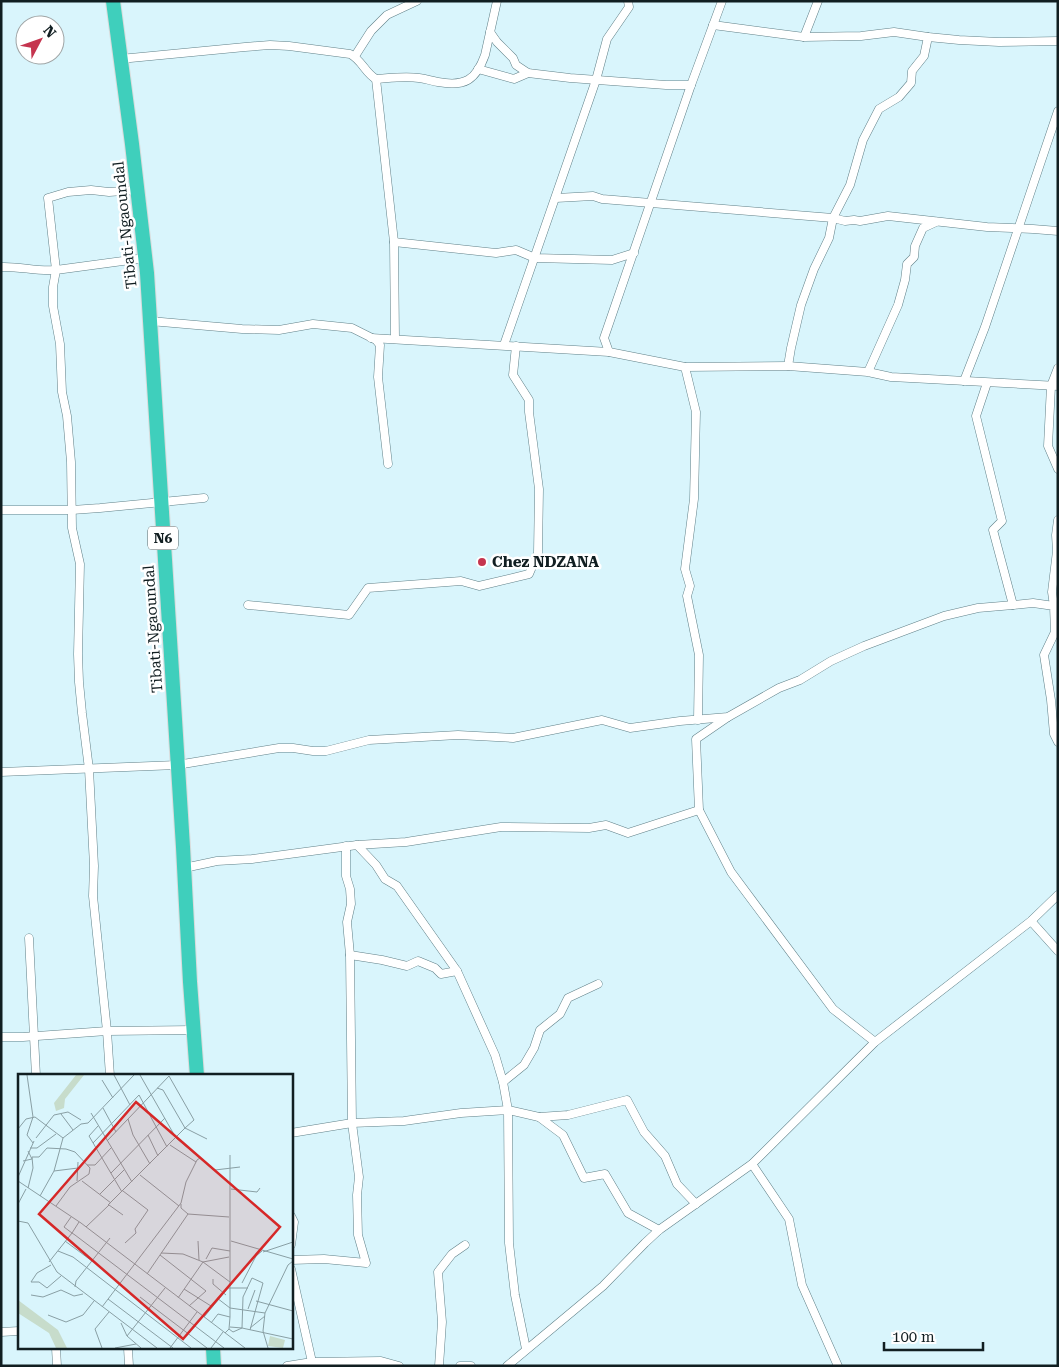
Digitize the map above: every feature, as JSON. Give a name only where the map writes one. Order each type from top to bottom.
[{"type":"highway","name":"Tibati-Ngaoundal","points":[[113,1],[145,258],[150,321],[197,1074]]},
{"type":"highway","points":[[213,1350],[214,1366]]},
{"type":"street","points":[[355,56],[371,31],[387,15],[417,1]]},
{"type":"street","points":[[376,79],[409,77],[462,84],[472,78],[486,55],[497,1]]},
{"type":"street","points":[[504,346],[596,80],[607,39],[628,7],[628,1]]},
{"type":"street","points":[[609,352],[604,338],[722,1]]},
{"type":"street","points":[[804,36],[818,1]]},
{"type":"street","points":[[713,25],[804,36],[861,36],[894,32],[928,37],[999,42],[1058,41]]},
{"type":"street","points":[[490,32],[513,58],[516,65],[528,73],[666,86],[691,85]]},
{"type":"street","points":[[788,366],[802,305],[814,269],[829,238],[833,218],[850,185],[863,140],[879,110],[899,97],[911,83],[912,71],[924,56],[928,37]]},
{"type":"street","points":[[120,59],[270,45],[342,52],[355,56],[362,62],[368,72],[376,79],[394,242],[395,339]]},
{"type":"street","points":[[478,69],[514,79],[528,73]]},
{"type":"street","points":[[964,381],[985,327],[1058,111]]},
{"type":"street","points":[[110,1074],[108,1030],[94,913],[94,866],[89,769],[80,688],[78,654],[80,568],[73,534],[72,462],[67,416],[62,392],[60,344],[53,306],[53,287],[56,270],[48,198],[68,192],[137,190]]},
{"type":"street","points":[[556,198],[593,196],[602,199],[651,204],[833,218],[845,221],[860,221],[888,216],[987,227],[1058,231]]},
{"type":"street","points":[[868,372],[898,305],[907,264],[914,257],[915,246],[923,228],[937,222]]},
{"type":"street","points":[[394,242],[496,253],[516,250],[535,258],[612,260],[634,253]]},
{"type":"street","points":[[1,267],[13,266],[40,271],[56,270],[145,258]]},
{"type":"street","points":[[150,321],[242,329],[279,330],[312,324],[352,328],[376,340],[380,345],[378,377],[388,464]]},
{"type":"street","points":[[371,338],[609,352],[685,367],[788,366],[868,372],[891,377],[987,384],[1054,386]]},
{"type":"street","points":[[248,605],[348,615],[368,588],[461,581],[479,586],[529,574],[538,553],[539,489],[529,400],[513,375],[516,346]]},
{"type":"street","points":[[685,367],[696,412],[696,468],[685,569],[690,586],[687,596],[699,655],[698,720]]},
{"type":"street","points":[[1058,368],[1054,386],[1048,446],[1058,469]]},
{"type":"street","points":[[987,384],[976,416],[1002,521],[993,530],[1013,605]]},
{"type":"street","points":[[1,510],[72,510],[204,498]]},
{"type":"street","points":[[1058,520],[1056,535],[1057,551],[1052,592],[1055,632],[1044,654],[1054,734],[1058,742]]},
{"type":"street","points":[[875,1042],[833,1009],[731,872],[699,810],[696,739],[728,717],[779,688],[800,680],[831,661],[864,646],[944,616],[978,608],[1033,603],[1054,606]]},
{"type":"street","points":[[1,772],[177,765],[279,748],[293,748],[313,752],[326,751],[369,740],[458,735],[513,738],[602,720],[630,728],[728,717]]},
{"type":"street","points":[[184,868],[218,861],[252,859],[346,846],[406,842],[501,827],[590,828],[606,825],[628,833],[699,810]]},
{"type":"street","points":[[357,845],[376,865],[385,878],[397,886],[457,971],[495,1055],[503,1082],[508,1110],[509,1243],[515,1295],[526,1350]]},
{"type":"street","points":[[292,1260],[324,1259],[366,1263],[358,1235],[356,1195],[359,1177],[352,1123],[350,955],[346,922],[351,904],[350,889],[346,876],[346,846]]},
{"type":"street","points":[[507,1366],[603,1286],[659,1230],[752,1164],[875,1042],[1030,921],[1058,895]]},
{"type":"street","points":[[1030,921],[1058,951]]},
{"type":"street","points":[[29,938],[36,1074]]},
{"type":"street","points":[[350,955],[407,966],[418,961],[436,968],[441,974],[457,971]]},
{"type":"street","points":[[503,1082],[524,1065],[534,1048],[540,1030],[560,1014],[568,998],[598,984]]},
{"type":"street","points":[[1,1037],[108,1030],[194,1030]]},
{"type":"street","points":[[292,1133],[352,1123],[404,1121],[461,1113],[508,1110],[539,1117],[568,1115],[627,1100],[644,1132],[665,1156],[677,1184],[696,1204]]},
{"type":"street","points":[[539,1117],[564,1135],[584,1178],[604,1174],[628,1214],[659,1230]]},
{"type":"street","points":[[752,1164],[789,1219],[802,1285],[838,1366]]},
{"type":"street","points":[[292,1218],[294,1222],[292,1237]]},
{"type":"street","points":[[439,1366],[442,1322],[438,1272],[452,1254],[465,1245]]},
{"type":"street","points":[[292,1274],[312,1362]]},
{"type":"street","points":[[1,1332],[18,1331]]},
{"type":"street","points":[[56,1350],[57,1366]]},
{"type":"street","points":[[128,1350],[129,1366]]},
{"type":"street","points":[[287,1366],[312,1362],[381,1363],[398,1366]]},
{"type":"street","points":[[460,1366],[471,1366]]},
{"type":"place","name":"Chez NDZANA","points":[[482,562]]}]
